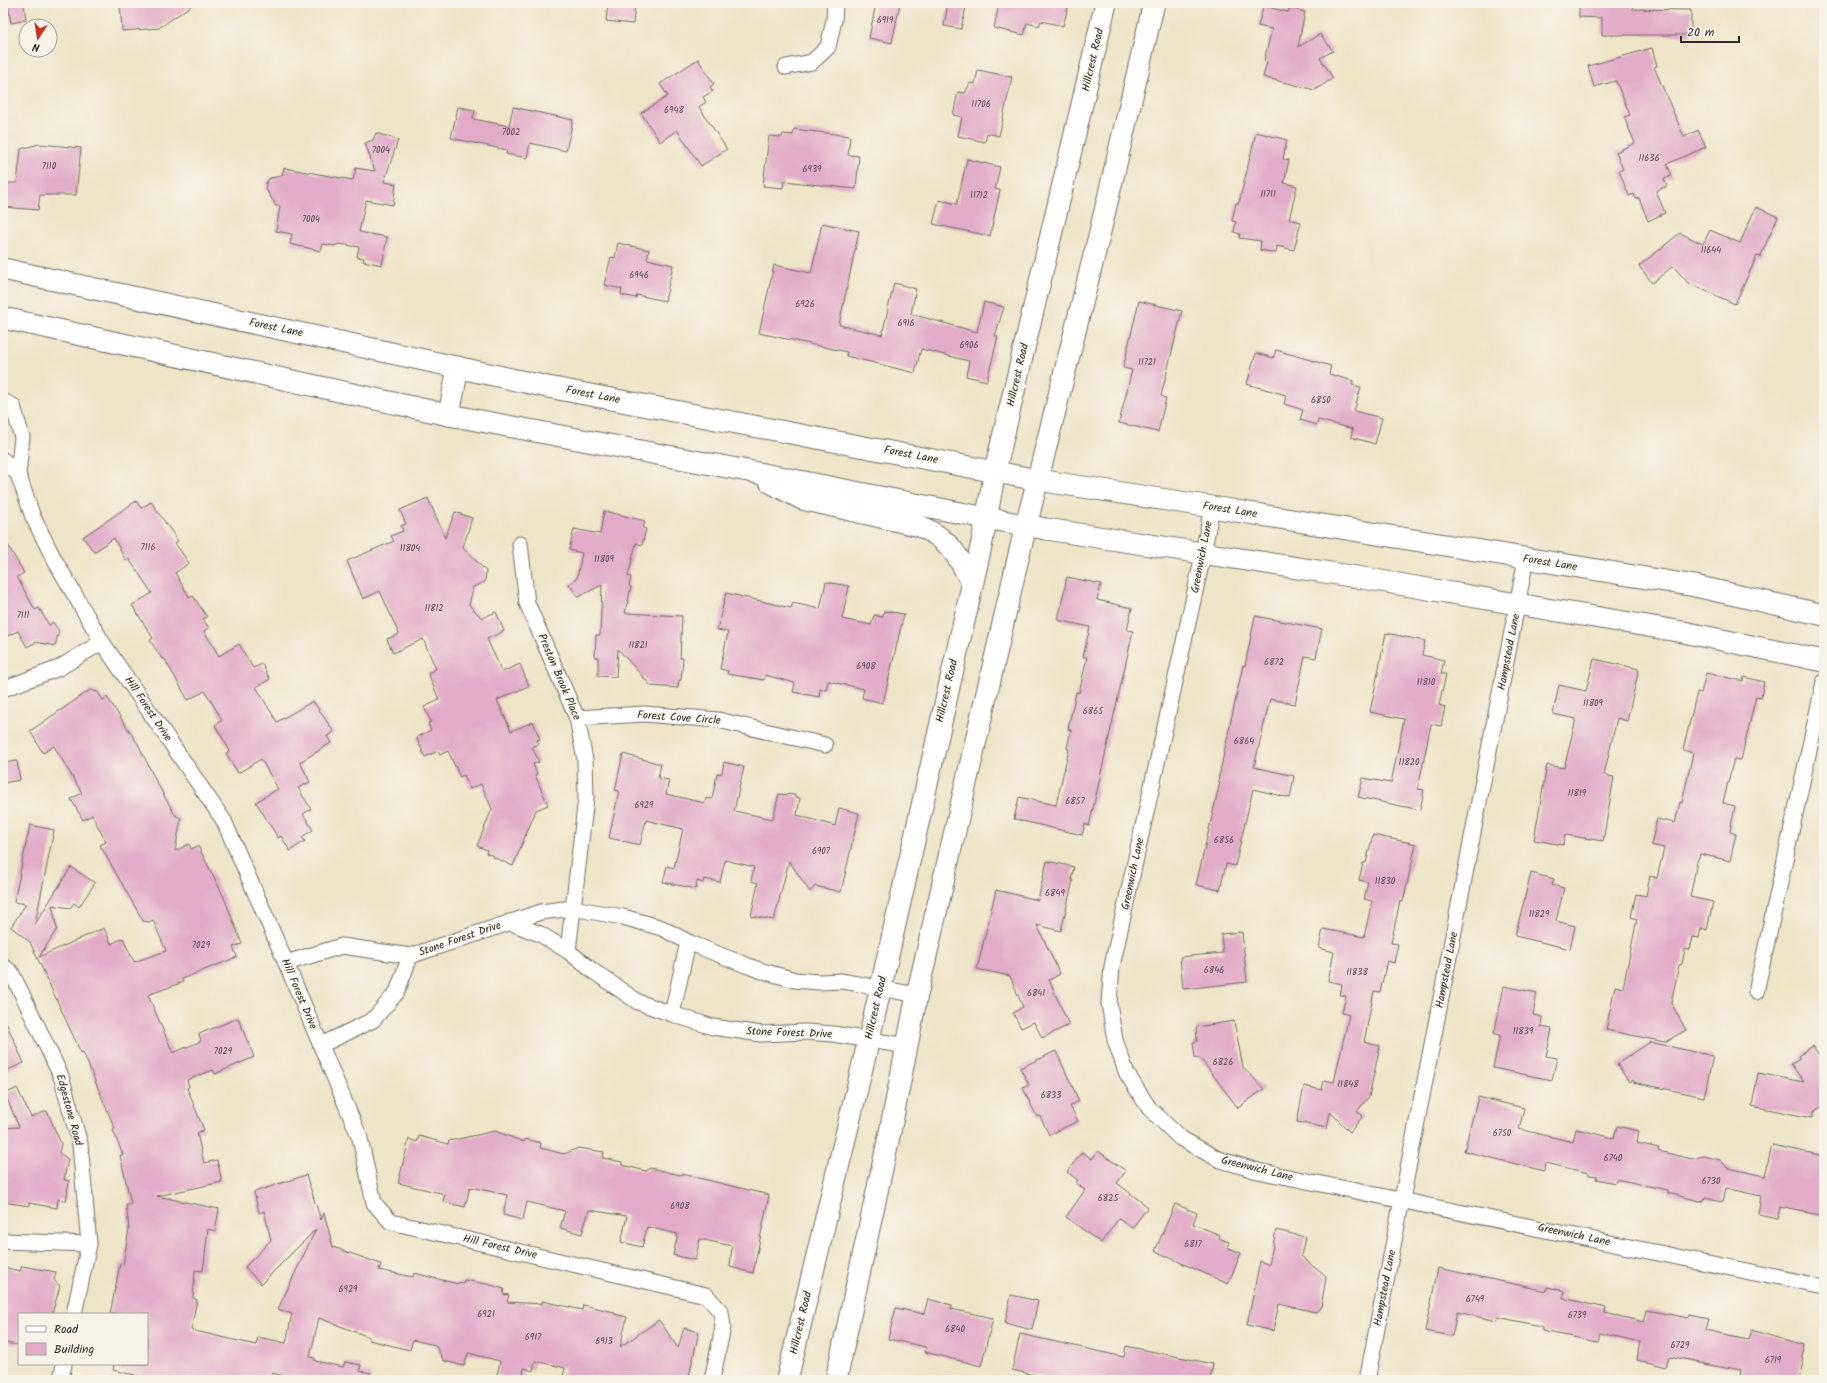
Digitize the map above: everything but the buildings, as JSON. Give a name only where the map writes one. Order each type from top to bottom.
[{"type":"main road","name":"Hillcrest Road","points":[[787,1380],[880,988],[972,583],[995,471],[1106,3]]},
{"type":"main road","points":[[836,1380],[917,995],[1026,526],[1100,236],[1154,3]]},
{"type":"main road","name":"Forest Lane","points":[[3,269],[548,387],[1038,480],[1212,507],[1526,560],[1695,586],[1824,615]]},
{"type":"main road","points":[[3,318],[449,415],[748,471],[1026,526],[1203,552],[1683,632],[1824,661]]},
{"type":"main road","points":[[449,415],[458,368]]},
{"type":"main road","points":[[748,471],[802,499],[920,526],[936,534],[949,545],[959,559],[972,583]]},
{"type":"street","points":[[786,67],[812,62],[828,47],[834,20],[835,3]]},
{"type":"street","name":"Hill Forest Drive","points":[[3,401],[13,406],[22,437],[18,474],[33,517],[54,559],[102,642],[224,821],[360,1138],[374,1203],[391,1222],[706,1295],[721,1312],[723,1326],[712,1380]]},
{"type":"street","name":"Hill Forest Drive","points":[[3,460],[18,474]]},
{"type":"street","name":"Greenwich Lane","points":[[1212,507],[1112,966],[1110,1003],[1115,1040],[1127,1074],[1148,1108],[1180,1138],[1218,1159],[1258,1171],[1824,1287]]},
{"type":"street","name":"Preston Brook Place","points":[[520,544],[527,603],[578,718],[585,760],[586,798],[572,908]]},
{"type":"street","name":"Hampstead Lane","points":[[1367,1380],[1519,605],[1526,560]]},
{"type":"street","points":[[3,689],[59,668],[102,642]]},
{"type":"street","points":[[1756,992],[1824,682]]},
{"type":"street","name":"Forest Cove Circle","points":[[578,718],[644,714],[718,720],[825,746]]},
{"type":"street","points":[[568,951],[572,908]]},
{"type":"street","name":"Stone Forest Drive","points":[[286,963],[342,946],[410,956],[541,912],[572,908],[624,917],[662,928],[688,942],[759,970],[795,980],[818,982],[842,981],[917,995]]},
{"type":"street","name":"Stone Forest Drive","points":[[509,922],[540,934],[568,951],[593,971],[638,1002],[713,1027],[761,1034],[805,1032],[868,1039],[907,1046]]},
{"type":"street","points":[[672,1014],[688,942]]},
{"type":"street","name":"Stone Forest Drive","points":[[321,1045],[373,1020],[396,992],[410,956]]},
{"type":"street","name":"Edgestone Road","points":[[3,966],[11,972],[61,1076],[80,1144],[88,1244],[74,1313]]},
{"type":"street","points":[[3,1241],[88,1244]]},
{"type":"street","points":[[61,1380],[64,1365]]}]
